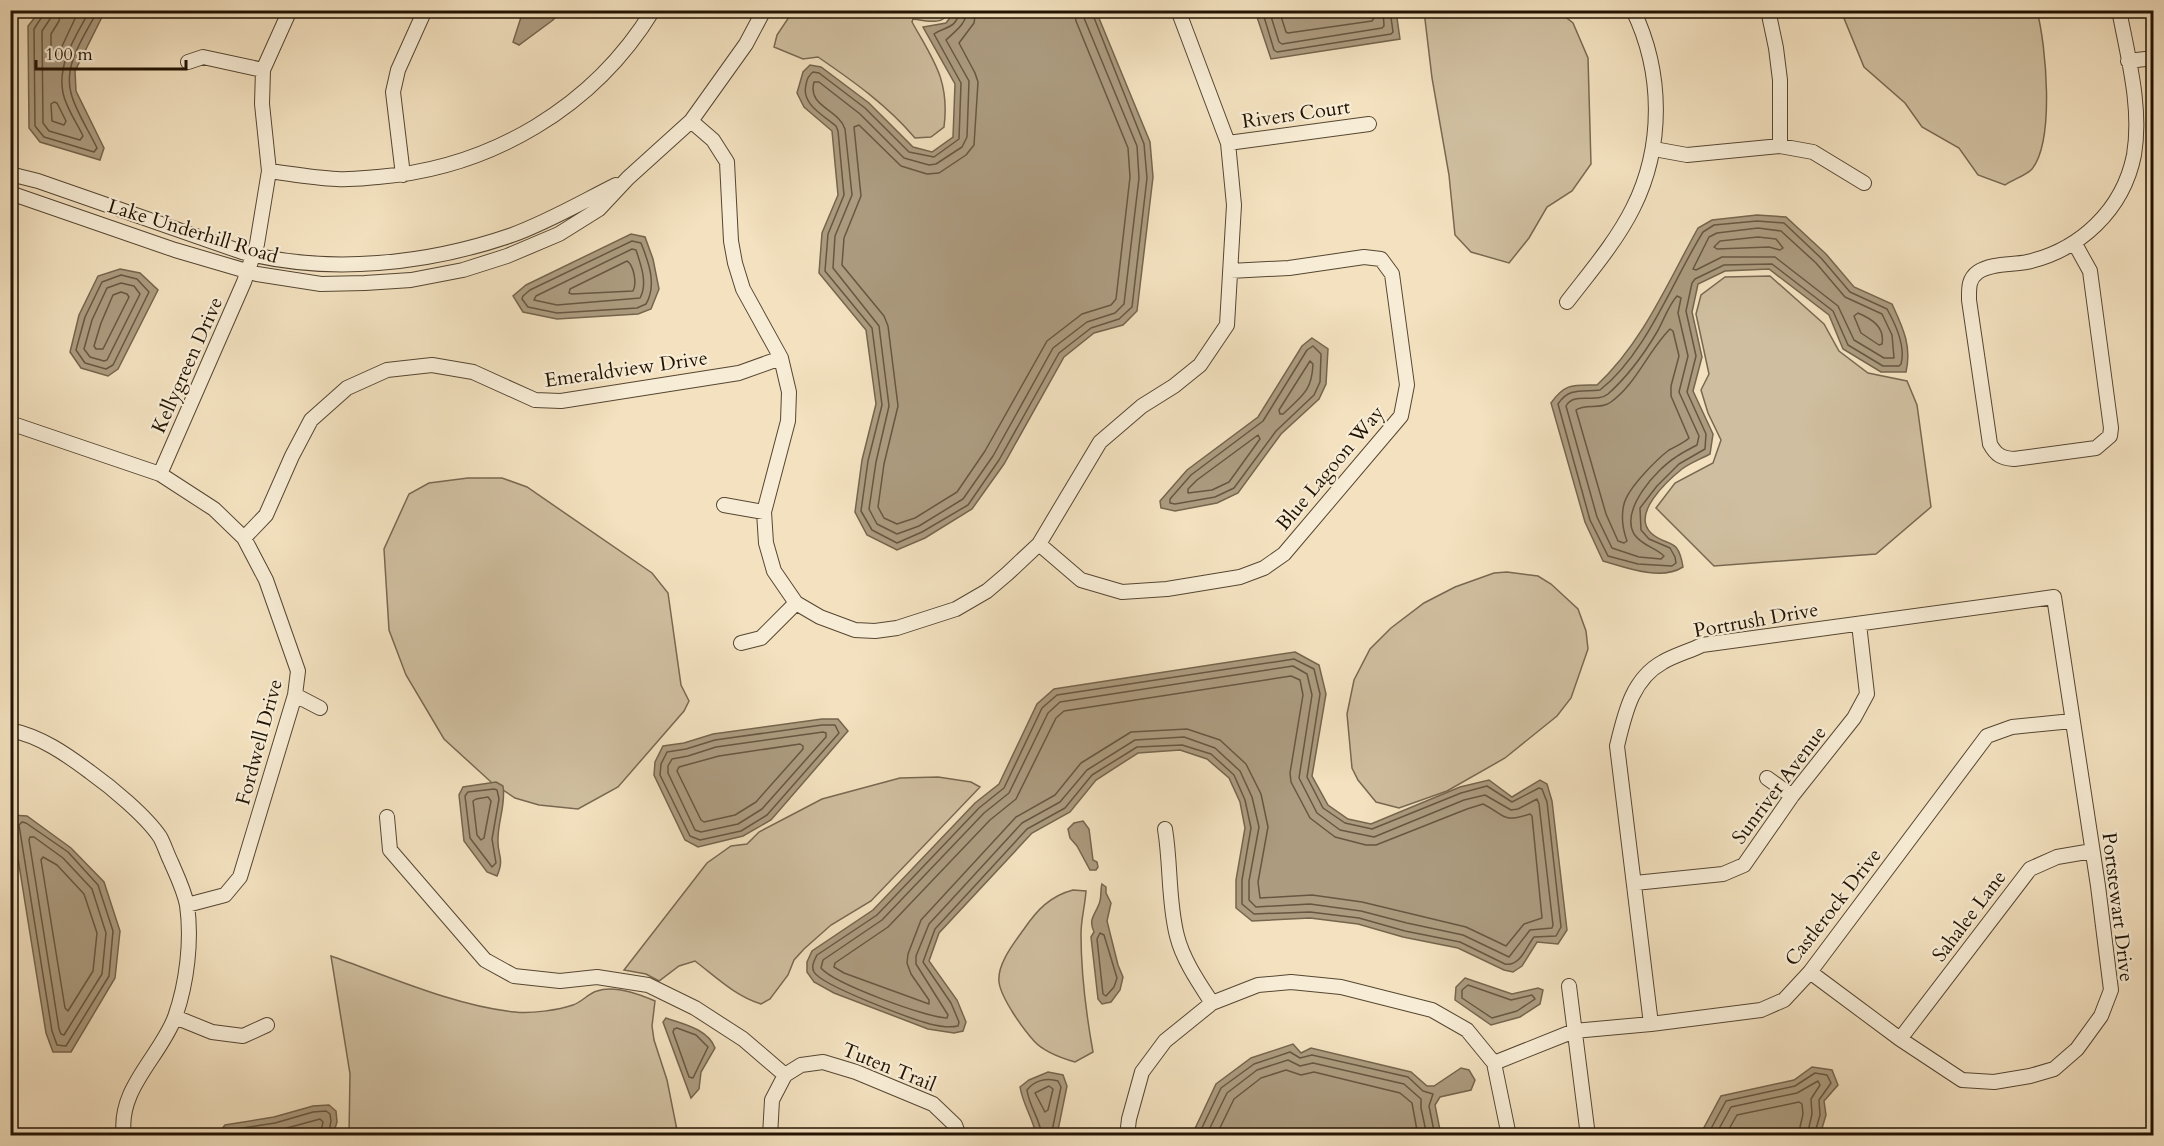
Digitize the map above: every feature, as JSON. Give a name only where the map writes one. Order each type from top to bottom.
[{"type":"street","points":[[188,62],[203,57],[263,70],[290,10]]},
{"type":"street","points":[[403,175],[393,92],[398,70],[425,10]]},
{"type":"street","points":[[269,171],[339,180],[403,175],[452,163],[499,147],[541,124],[583,93],[615,62],[639,33],[653,10]]},
{"type":"street","name":"Lake Underhill Road","points":[[10,194],[175,250],[247,271],[321,284],[411,280],[463,270],[507,256],[559,234],[599,209],[628,178],[691,121],[746,44],[764,10]]},
{"type":"street","points":[[691,121],[713,140],[726,162],[731,241],[735,263],[743,289],[781,358],[789,392],[788,421],[764,512],[766,543],[774,571],[796,603],[820,617],[855,630],[875,631],[897,628],[956,609],[987,591],[1040,544],[1100,442],[1142,406],[1174,386],[1200,365],[1227,325],[1234,205],[1228,143],[1178,10]]},
{"type":"street","points":[[1567,302],[1601,258],[1633,208],[1654,149],[1656,113],[1653,73],[1644,34],[1633,10]]},
{"type":"street","points":[[1768,10],[1780,80],[1780,146]]},
{"type":"street","points":[[2075,244],[2090,271],[2111,428],[2110,436],[2096,448],[2003,459],[1995,453],[1990,444],[1969,300],[1971,279],[1984,269],[2050,256],[2075,244],[2109,210],[2128,175],[2133,156],[2136,120],[2119,10]]},
{"type":"street","points":[[2128,61],[2154,58]]},
{"type":"street","name":"Kellygreen Drive","points":[[160,474],[253,255],[269,171],[262,104],[263,70]]},
{"type":"street","name":"Rivers Court","points":[[1228,143],[1369,124]]},
{"type":"street","points":[[1654,149],[1687,155],[1780,146],[1813,152],[1864,183]]},
{"type":"street","name":"Lake Underhill Road","points":[[10,174],[38,180],[253,255],[322,263],[367,263],[415,259],[465,249],[514,234],[567,210],[628,178]]},
{"type":"street","name":"Blue Lagoon Way","points":[[1040,544],[1081,580],[1122,592],[1167,589],[1240,577],[1264,568],[1284,554],[1401,416],[1407,385],[1392,274],[1381,259],[1364,256],[1288,268],[1230,271]]},
{"type":"street","name":"Emeraldview Drive","points":[[244,538],[266,515],[311,420],[346,388],[387,369],[432,366],[473,372],[535,400],[561,401],[739,373],[781,358]]},
{"type":"street","name":"Fordwell Drive","points":[[10,423],[160,474],[214,509],[244,538],[266,580],[298,671],[295,695],[240,877],[225,895],[187,904]]},
{"type":"street","points":[[724,505],[764,512]]},
{"type":"street","name":"Portrush Drive","points":[[1651,1024],[1617,746],[1626,709],[1641,679],[1662,662],[1702,645],[2054,597]]},
{"type":"street","name":"Portstewart Drive","points":[[1810,972],[1900,1039],[1962,1080],[1994,1082],[2054,1069],[2077,1049],[2101,1016],[2111,990],[2054,597]]},
{"type":"street","points":[[741,643],[761,638],[796,603]]},
{"type":"street","name":"Sunriver Avenue","points":[[1635,883],[1723,874],[1744,865],[1792,796],[1854,718],[1867,694],[1859,624]]},
{"type":"street","points":[[295,695],[320,708]]},
{"type":"street","name":"Castlerock Drive","points":[[1494,1063],[1574,1031],[1761,1010],[1784,1000],[1810,972],[1987,736],[2012,727],[2072,721]]},
{"type":"street","points":[[10,730],[24,733],[62,751],[111,788],[137,813],[160,837],[187,904],[188,950],[175,1017],[128,1097],[123,1127],[124,1136]]},
{"type":"street","points":[[1767,778],[1792,796]]},
{"type":"street","points":[[387,817],[390,850],[485,960],[514,976],[560,981],[597,977],[648,985],[695,1008],[743,1039],[785,1075],[772,1100],[770,1136]]},
{"type":"street","points":[[1166,829],[1172,915],[1178,940],[1212,1003]]},
{"type":"street","name":"Sahalee Lane","points":[[1900,1039],[2030,869],[2057,857],[2092,851]]},
{"type":"street","points":[[1127,1136],[1142,1072],[1165,1041],[1212,1003],[1258,985],[1291,982],[1341,987],[1432,1010],[1467,1030],[1494,1063],[1509,1136]]},
{"type":"street","points":[[1569,986],[1588,1136]]},
{"type":"street","points":[[175,1017],[212,1032],[243,1036],[267,1025]]},
{"type":"street","name":"Tuten Trail","points":[[785,1075],[801,1065],[823,1062],[856,1072],[933,1104],[955,1125],[959,1136]]},
{"type":"shaded area","points":[[793,11],[951,11],[948,16],[939,21],[913,19],[912,22],[933,60],[942,83],[944,127],[931,137],[915,138],[881,104],[818,57],[803,59],[774,47],[777,35]]},
{"type":"shaded area","points":[[1424,11],[1558,11],[1573,23],[1588,58],[1591,164],[1572,191],[1547,207],[1529,238],[1509,263],[1471,252],[1455,235],[1449,175],[1432,78]]},
{"type":"shaded area","points":[[1841,11],[2037,11],[2045,68],[2046,115],[2044,137],[2032,169],[2005,185],[1978,175],[1959,148],[1922,127],[1905,103],[1864,67]]},
{"type":"shaded area","points":[[1770,276],[1824,324],[1839,351],[1868,373],[1907,381],[1917,405],[1931,507],[1876,554],[1714,566],[1656,508],[1675,483],[1713,463],[1721,440],[1708,413],[1701,390],[1709,374],[1696,314],[1701,295],[1725,277]]},
{"type":"shaded area","points":[[468,478],[502,478],[527,487],[652,573],[668,593],[681,685],[689,701],[684,711],[618,787],[578,809],[539,805],[515,798],[491,782],[444,739],[406,675],[389,630],[384,549],[409,494],[429,483]]},
{"type":"shaded area","points":[[1507,572],[1538,576],[1551,584],[1578,609],[1586,631],[1588,649],[1571,698],[1557,716],[1505,758],[1447,791],[1399,808],[1376,802],[1358,780],[1352,768],[1347,714],[1354,680],[1370,649],[1391,628],[1424,603],[1455,587],[1494,573]]},
{"type":"shaded area","points":[[938,777],[971,782],[980,787],[871,901],[831,925],[804,949],[794,960],[788,975],[770,999],[761,1004],[752,1001],[726,986],[695,961],[679,966],[659,981],[646,974],[624,970],[707,863],[731,846],[747,844],[759,832],[822,799],[900,778]]},
{"type":"shaded area","points":[[1073,890],[1086,891],[1081,928],[1081,949],[1084,993],[1093,1052],[1075,1062],[1048,1051],[1034,1041],[1008,1005],[999,982],[1001,968],[1007,954],[1034,916],[1057,896]]},
{"type":"shaded area","points":[[331,956],[445,997],[492,1009],[515,1012],[552,1010],[576,1004],[594,992],[604,989],[626,991],[655,1001],[652,1026],[654,1040],[667,1080],[678,1135],[349,1135],[350,1074]]},
{"type":"water","points":[[523,10],[561,11],[553,20],[519,45],[513,42]]},
{"type":"water","points":[[40,11],[105,11],[75,71],[76,91],[104,148],[100,160],[40,142],[29,128],[28,26]]},
{"type":"water","points":[[955,11],[1096,11],[1150,142],[1153,177],[1137,311],[1123,325],[1094,333],[1064,357],[1004,464],[972,509],[925,538],[897,550],[867,535],[855,512],[862,460],[876,404],[866,330],[819,273],[822,233],[838,195],[832,131],[804,107],[797,93],[803,72],[810,65],[821,67],[869,103],[913,147],[932,152],[953,137],[955,84],[923,27],[946,23]]},
{"type":"water","points":[[1255,11],[1396,11],[1400,39],[1271,59]]},
{"type":"water","points":[[1757,215],[1786,217],[1826,254],[1854,287],[1892,304],[1907,345],[1906,372],[1881,372],[1843,349],[1829,315],[1769,269],[1725,271],[1698,284],[1692,312],[1702,357],[1693,391],[1713,434],[1710,454],[1685,467],[1668,481],[1653,498],[1645,517],[1646,525],[1651,533],[1675,546],[1683,567],[1665,573],[1654,573],[1633,570],[1603,561],[1585,522],[1551,403],[1556,396],[1570,386],[1597,385],[1613,368],[1654,311],[1698,228],[1712,220]]},
{"type":"water","points":[[631,234],[645,237],[653,259],[659,289],[651,309],[638,314],[557,319],[523,312],[513,296],[526,285]]},
{"type":"water","points":[[120,269],[140,273],[158,290],[118,369],[108,376],[81,368],[70,352],[79,315],[98,276]]},
{"type":"water","points":[[1312,338],[1328,349],[1326,384],[1319,399],[1281,434],[1238,493],[1217,503],[1175,511],[1161,508],[1160,501],[1187,470],[1258,417],[1302,346]]},
{"type":"water","points":[[1295,652],[1319,665],[1326,694],[1312,776],[1328,805],[1348,819],[1371,824],[1460,787],[1489,780],[1512,797],[1540,780],[1547,784],[1552,801],[1567,930],[1558,944],[1537,942],[1522,966],[1513,972],[1458,948],[1403,937],[1358,924],[1310,918],[1252,921],[1236,908],[1236,880],[1245,828],[1240,802],[1229,778],[1207,759],[1180,750],[1138,753],[1096,780],[1070,812],[1032,833],[939,933],[929,961],[957,1000],[966,1022],[963,1031],[954,1033],[928,1029],[834,993],[814,982],[807,972],[807,962],[812,951],[873,910],[975,803],[999,784],[1037,704],[1054,689]]},
{"type":"water","points":[[822,719],[838,719],[848,731],[771,820],[743,836],[698,847],[685,840],[654,775],[655,762],[663,746],[684,743],[713,734]]},
{"type":"water","points":[[496,782],[503,786],[504,793],[498,839],[501,860],[497,876],[487,872],[464,841],[459,795],[463,787]]},
{"type":"water","points":[[11,815],[27,816],[71,848],[104,882],[120,931],[115,978],[71,1052],[53,1052],[46,1033]]},
{"type":"water","points":[[1083,821],[1089,829],[1093,860],[1097,862],[1098,867],[1096,870],[1090,870],[1070,838],[1068,829],[1074,823]]},
{"type":"water","points":[[1102,884],[1106,887],[1111,903],[1107,921],[1123,977],[1120,990],[1111,1002],[1102,1004],[1098,999],[1091,937],[1094,932],[1092,920],[1100,902]]},
{"type":"water","points":[[1465,978],[1512,994],[1538,988],[1543,990],[1540,1004],[1520,1017],[1491,1025],[1455,1000],[1456,987]]},
{"type":"water","points":[[666,1018],[701,1032],[707,1036],[715,1048],[701,1072],[699,1089],[691,1098],[663,1022]]},
{"type":"water","points":[[1293,1044],[1301,1053],[1311,1048],[1411,1072],[1427,1086],[1434,1086],[1461,1068],[1469,1070],[1475,1080],[1471,1090],[1440,1097],[1435,1105],[1441,1135],[1192,1135],[1216,1084],[1251,1058]]},
{"type":"water","points":[[1812,1067],[1832,1070],[1838,1085],[1824,1101],[1826,1115],[1820,1135],[1700,1135],[1721,1096],[1794,1080]]},
{"type":"water","points":[[1048,1072],[1063,1075],[1067,1086],[1057,1135],[1036,1135],[1020,1087],[1029,1080]]},
{"type":"water","points":[[329,1105],[336,1111],[337,1122],[333,1135],[217,1135],[225,1125],[274,1117],[313,1106]]}]
